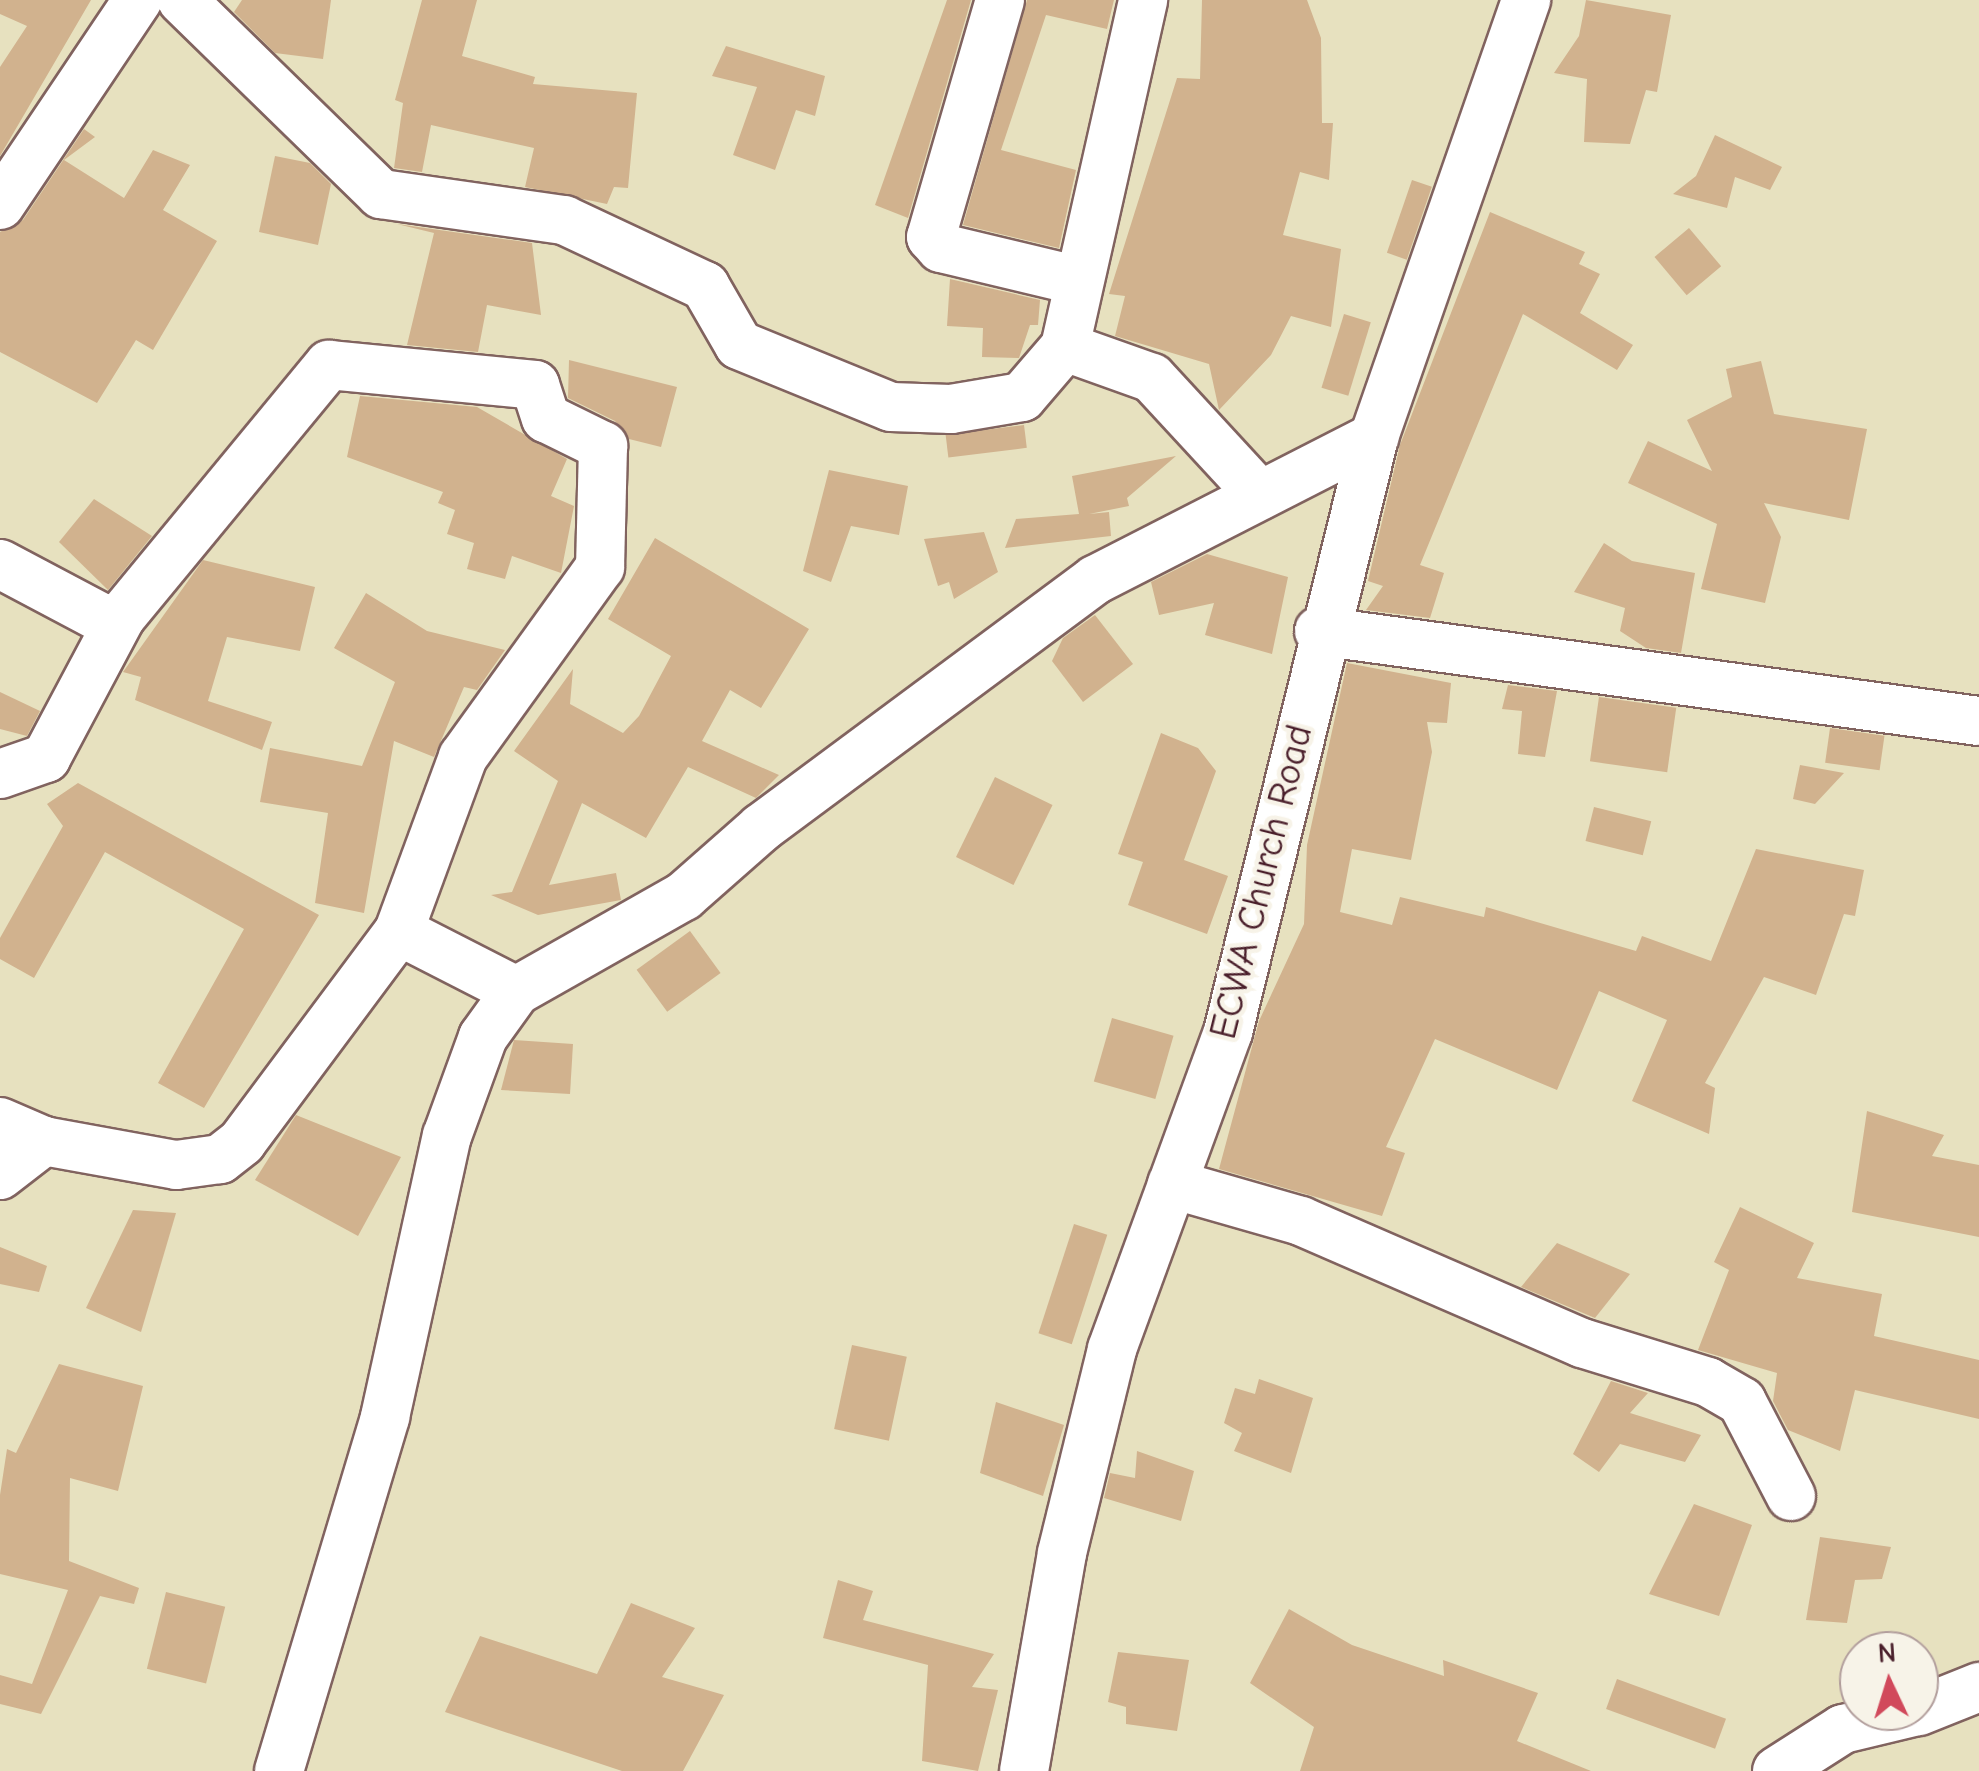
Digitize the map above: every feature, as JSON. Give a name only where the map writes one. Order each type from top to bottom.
[{"type":"street","points":[[0,205],[138,0]]},
{"type":"street","points":[[182,0],[381,194],[564,220],[705,286],[739,345],[890,407],[1022,397],[1066,347],[1075,280],[1143,0]]},
{"type":"street","points":[[1000,0],[930,237],[941,248],[1075,280]]},
{"type":"street","name":"ECWA Church Road","points":[[1024,1771],[1062,1553],[1112,1349],[1228,1032],[1282,827],[1319,630],[1374,437],[1526,0]]},
{"type":"street","points":[[1066,347],[1152,378],[1260,496]]},
{"type":"street","points":[[0,774],[46,758],[122,617],[328,365],[535,385],[546,418],[603,446],[600,567],[463,758],[399,931],[242,1142],[220,1159],[176,1165],[44,1141],[0,1122]]},
{"type":"street","points":[[279,1771],[384,1417],[446,1136],[483,1036],[516,991],[684,896],[761,828],[1095,580],[1374,437]]},
{"type":"street","points":[[0,564],[104,619],[122,617]]},
{"type":"street","points":[[1319,630],[1979,721]]},
{"type":"street","points":[[399,931],[516,991]]},
{"type":"street","points":[[0,1176],[44,1141]]},
{"type":"street","points":[[1172,1184],[1301,1221],[1582,1343],[1708,1382],[1742,1402],[1790,1496]]},
{"type":"street","points":[[1939,1703],[1979,1687]]},
{"type":"street","points":[[1777,1771],[1839,1731]]},
{"type":"building","points":[[0,0],[91,0],[0,156],[0,67],[27,26],[0,14]]},
{"type":"building","points":[[242,0],[331,0],[323,59],[275,53],[234,12]]},
{"type":"building","points":[[422,0],[477,0],[462,56],[535,77],[533,84],[637,93],[628,188],[614,187],[607,204],[525,187],[534,148],[431,125],[422,172],[394,168],[403,103],[395,100]]},
{"type":"building","points":[[947,0],[971,0],[908,218],[875,205]]},
{"type":"building","points":[[1027,0],[1114,0],[1107,29],[1046,15],[1001,150],[1076,170],[1059,248],[963,225]]},
{"type":"building","points":[[1202,0],[1307,0],[1321,38],[1322,123],[1333,123],[1329,180],[1300,172],[1283,235],[1341,249],[1331,327],[1291,316],[1271,355],[1219,410],[1209,364],[1115,336],[1125,296],[1109,294],[1177,78],[1200,79]]},
{"type":"building","points":[[1586,0],[1671,15],[1657,92],[1646,90],[1630,144],[1584,142],[1587,79],[1554,73],[1579,36]]},
{"type":"building","points":[[726,46],[825,76],[815,116],[796,110],[775,170],[733,155],[757,87],[712,76]]},
{"type":"building","points":[[84,129],[95,137],[64,160],[124,198],[153,150],[190,165],[163,210],[217,241],[153,350],[136,340],[97,403],[0,352],[0,232],[23,220]]},
{"type":"building","points":[[1715,135],[1782,167],[1770,190],[1735,177],[1727,208],[1673,194],[1696,176]]},
{"type":"building","points":[[275,156],[310,163],[331,184],[318,245],[259,232]]},
{"type":"building","points":[[1412,180],[1432,187],[1407,260],[1387,253]]},
{"type":"building","points":[[1490,212],[1585,252],[1579,264],[1600,274],[1580,313],[1633,345],[1617,370],[1523,314],[1420,565],[1444,573],[1430,618],[1366,610],[1383,586],[1368,581],[1400,445]]},
{"type":"building","points":[[397,224],[532,243],[541,315],[487,305],[478,352],[407,345],[434,233]]},
{"type":"building","points":[[1689,228],[1721,266],[1687,295],[1655,257]]},
{"type":"building","points":[[950,279],[1040,300],[1038,325],[1030,325],[1019,358],[982,357],[983,328],[947,326]]},
{"type":"building","points":[[1344,314],[1371,322],[1348,396],[1321,388]]},
{"type":"building","points":[[569,360],[677,387],[661,447],[629,439],[615,421],[568,398]]},
{"type":"building","points":[[1761,361],[1774,414],[1867,429],[1849,520],[1764,503],[1781,537],[1765,603],[1701,589],[1717,524],[1628,483],[1648,441],[1712,471],[1687,420],[1732,397],[1726,369]]},
{"type":"building","points":[[360,396],[477,407],[567,459],[551,496],[574,506],[561,573],[512,556],[505,579],[467,569],[474,543],[447,534],[455,510],[438,503],[443,492],[347,457]]},
{"type":"building","points":[[1024,425],[1027,448],[948,457],[946,435]]},
{"type":"building","points":[[1176,456],[1127,498],[1129,506],[1089,514],[1109,512],[1111,536],[1005,548],[1016,519],[1079,514],[1072,476]]},
{"type":"building","points":[[829,470],[908,486],[899,535],[851,526],[831,582],[803,571]]},
{"type":"building","points":[[94,499],[152,536],[108,590],[59,542]]},
{"type":"building","points":[[984,532],[998,572],[954,599],[949,582],[938,586],[924,539]]},
{"type":"building","points":[[655,538],[809,629],[761,708],[730,690],[702,741],[779,775],[756,798],[688,767],[646,838],[582,803],[549,885],[616,873],[621,900],[538,915],[491,895],[512,892],[558,781],[514,751],[573,669],[570,704],[623,733],[639,716],[671,656],[608,619]]},
{"type":"building","points":[[1604,543],[1632,561],[1695,573],[1681,653],[1646,648],[1620,631],[1625,608],[1574,592]]},
{"type":"building","points":[[1207,554],[1288,577],[1272,654],[1205,635],[1214,603],[1159,615],[1151,582]]},
{"type":"building","points":[[203,560],[315,587],[300,651],[227,637],[208,701],[272,722],[262,750],[135,700],[141,677],[123,672]]},
{"type":"building","points":[[366,593],[427,631],[505,650],[477,690],[464,687],[434,757],[394,741],[364,913],[315,903],[328,813],[260,802],[270,748],[362,766],[395,682],[334,648]]},
{"type":"building","points":[[1095,615],[1133,664],[1083,702],[1052,661],[1063,638]]},
{"type":"building","points":[[1347,663],[1451,683],[1447,723],[1427,722],[1432,752],[1411,860],[1352,849],[1340,912],[1392,925],[1400,897],[1484,917],[1486,907],[1636,951],[1642,936],[1711,961],[1756,849],[1864,870],[1855,916],[1844,914],[1816,995],[1764,977],[1705,1083],[1715,1088],[1709,1134],[1632,1101],[1667,1020],[1599,991],[1557,1090],[1435,1039],[1386,1147],[1405,1153],[1382,1216],[1219,1169],[1259,1021],[1304,924],[1307,845]]},
{"type":"building","points":[[1508,685],[1557,691],[1545,757],[1518,754],[1522,711],[1502,709]]},
{"type":"building","points":[[0,692],[40,711],[27,736],[0,729]]},
{"type":"building","points":[[1599,697],[1676,708],[1667,772],[1590,761]]},
{"type":"building","points":[[1830,728],[1884,736],[1880,770],[1825,763]]},
{"type":"building","points":[[1161,733],[1198,748],[1216,771],[1184,860],[1228,876],[1207,934],[1128,905],[1143,862],[1118,854]]},
{"type":"building","points":[[1800,765],[1844,773],[1815,804],[1793,799]]},
{"type":"building","points":[[995,777],[1053,805],[1014,885],[956,857]]},
{"type":"building","points":[[78,783],[319,915],[204,1108],[158,1083],[244,929],[105,852],[34,978],[0,959],[0,938],[63,826],[47,804]]},
{"type":"building","points":[[1594,807],[1651,821],[1643,855],[1586,841]]},
{"type":"building","points":[[690,931],[721,973],[667,1012],[637,970]]},
{"type":"building","points":[[1112,1018],[1174,1036],[1155,1099],[1094,1081]]},
{"type":"building","points":[[514,1040],[573,1044],[570,1094],[501,1090]]},
{"type":"building","points":[[1867,1111],[1944,1135],[1932,1156],[1979,1165],[1979,1237],[1852,1212]]},
{"type":"building","points":[[296,1115],[401,1157],[358,1236],[255,1180]]},
{"type":"building","points":[[1740,1207],[1814,1243],[1797,1278],[1882,1294],[1874,1336],[1979,1360],[1979,1419],[1855,1390],[1840,1451],[1788,1430],[1773,1401],[1777,1373],[1698,1350],[1729,1270],[1714,1262]]},
{"type":"building","points":[[133,1210],[176,1213],[141,1332],[86,1308]]},
{"type":"building","points":[[1074,1224],[1107,1235],[1072,1344],[1038,1333]]},
{"type":"building","points":[[1557,1243],[1630,1274],[1595,1318],[1521,1287]]},
{"type":"building","points":[[0,1247],[47,1266],[39,1292],[0,1284]]},
{"type":"building","points":[[852,1345],[907,1357],[889,1441],[834,1429]]},
{"type":"building","points":[[59,1364],[143,1386],[118,1491],[70,1478],[69,1561],[139,1588],[134,1604],[100,1596],[41,1714],[0,1704],[0,1675],[32,1684],[68,1590],[0,1574],[0,1495],[7,1449],[16,1453]]},
{"type":"building","points":[[1259,1379],[1313,1398],[1291,1473],[1234,1451],[1242,1433],[1224,1423],[1235,1388],[1255,1394]]},
{"type":"building","points":[[1611,1381],[1648,1393],[1630,1413],[1701,1435],[1685,1462],[1620,1444],[1599,1472],[1573,1454]]},
{"type":"building","points":[[996,1402],[1064,1425],[1043,1496],[980,1473]]},
{"type":"building","points":[[1137,1451],[1194,1471],[1181,1521],[1104,1498],[1110,1473],[1135,1478]]},
{"type":"building","points":[[1694,1504],[1752,1525],[1719,1616],[1649,1594]]},
{"type":"building","points":[[1820,1537],[1891,1547],[1882,1579],[1855,1580],[1847,1623],[1806,1620]]},
{"type":"building","points":[[838,1580],[873,1591],[863,1620],[994,1654],[972,1687],[998,1690],[978,1771],[922,1761],[928,1665],[823,1638]]},
{"type":"building","points":[[166,1592],[225,1607],[206,1683],[147,1669]]},
{"type":"building","points":[[631,1603],[695,1628],[662,1677],[724,1695],[683,1771],[622,1771],[445,1712],[480,1636],[597,1674]]},
{"type":"building","points":[[1289,1609],[1352,1645],[1444,1676],[1443,1660],[1538,1693],[1517,1741],[1591,1771],[1300,1771],[1314,1727],[1250,1683]]},
{"type":"building","points":[[1118,1652],[1189,1660],[1177,1731],[1126,1724],[1126,1707],[1108,1702]]},
{"type":"building","points":[[1617,1679],[1726,1719],[1715,1749],[1606,1709]]}]
